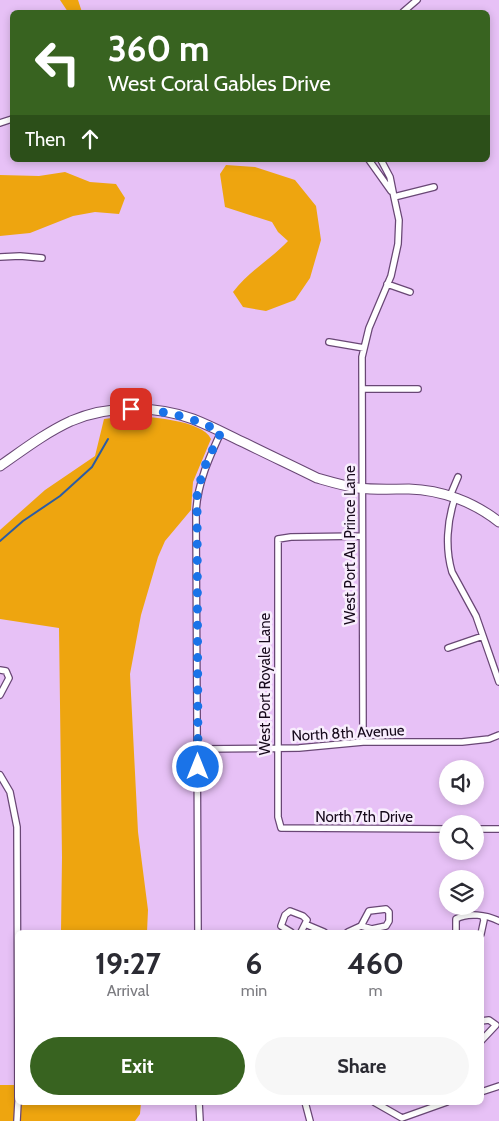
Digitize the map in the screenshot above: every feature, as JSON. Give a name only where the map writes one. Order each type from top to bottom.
[{"type":"street","points":[[405,10],[417,0]]},
{"type":"street","name":"West Port Au Prince Lane","points":[[370,162],[394,197]]},
{"type":"street","name":"West Port Au Prince Lane","points":[[363,742],[362,357],[369,328],[396,260],[399,234],[399,220],[390,177],[382,162]]},
{"type":"street","points":[[394,197],[434,187]]},
{"type":"street","points":[[0,257],[42,258]]},
{"type":"street","points":[[388,284],[410,292]]},
{"type":"street","points":[[328,342],[364,348]]},
{"type":"street","points":[[362,389],[418,389]]},
{"type":"street","points":[[0,466],[46,434],[71,421],[114,410],[164,411],[193,419],[317,478],[362,488],[416,490],[439,493],[482,510],[499,522]]},
{"type":"street","points":[[198,930],[197,496],[203,470],[221,432]]},
{"type":"street","points":[[458,477],[449,519],[450,564],[452,572],[476,616],[499,682]]},
{"type":"street","name":"West Port Royale Lane","points":[[281,828],[278,817],[278,539],[291,537],[362,536]]},
{"type":"street","points":[[448,648],[483,636]]},
{"type":"street","points":[[0,670],[6,671],[10,678],[0,695]]},
{"type":"street","name":"North 8th Avenue","points":[[198,749],[299,748],[363,742],[462,742],[488,739],[499,735]]},
{"type":"street","points":[[0,775],[10,792],[17,827],[17,930]]},
{"type":"street","name":"North 7th Drive","points":[[281,828],[439,829]]},
{"type":"street","points":[[484,829],[499,829]]},
{"type":"street","points":[[352,930],[361,926],[369,911],[386,909],[389,912],[389,921],[386,926],[372,930],[361,926]]},
{"type":"street","points":[[288,930],[281,926],[287,912],[290,911],[303,916],[307,920],[302,930]]},
{"type":"street","points":[[456,930],[456,919],[479,915],[492,917],[499,921]]},
{"type":"street","points":[[482,930],[483,917]]},
{"type":"street","points":[[305,924],[319,930]]},
{"type":"street","points":[[484,1021],[489,1020],[498,1025],[484,1038]]},
{"type":"street","points":[[484,1091],[499,1086]]},
{"type":"street","points":[[17,1121],[18,1105]]},
{"type":"street","points":[[199,1105],[200,1121]]},
{"type":"street","points":[[306,1105],[310,1121]]},
{"type":"street","points":[[379,1105],[403,1119],[439,1105]]},
{"type":"shaded area","points":[[60,0],[78,0],[81,10],[67,10]]},
{"type":"shaded area","points":[[226,165],[255,167],[295,180],[316,206],[321,240],[310,278],[295,300],[266,311],[243,307],[233,292],[288,241],[278,232],[272,222],[225,207],[220,174]]},
{"type":"shaded area","points":[[65,172],[90,182],[116,184],[125,198],[119,214],[95,212],[73,216],[30,233],[0,236],[0,175],[39,176]]},
{"type":"shaded area","points":[[127,416],[173,420],[197,427],[211,439],[193,482],[191,510],[165,541],[158,557],[141,615],[130,674],[138,832],[148,910],[147,930],[61,930],[59,628],[0,619],[0,530],[45,490],[95,456],[104,419]]},
{"type":"shaded area","points":[[0,1085],[15,1085],[15,1105],[141,1105],[140,1114],[135,1121],[0,1121]]},
{"type":"waterway","points":[[0,541],[23,521],[60,496],[92,467],[108,439]]},
{"type":"route","points":[[131,409],[164,411],[181,415],[221,432],[203,470],[197,496],[198,767]]}]
